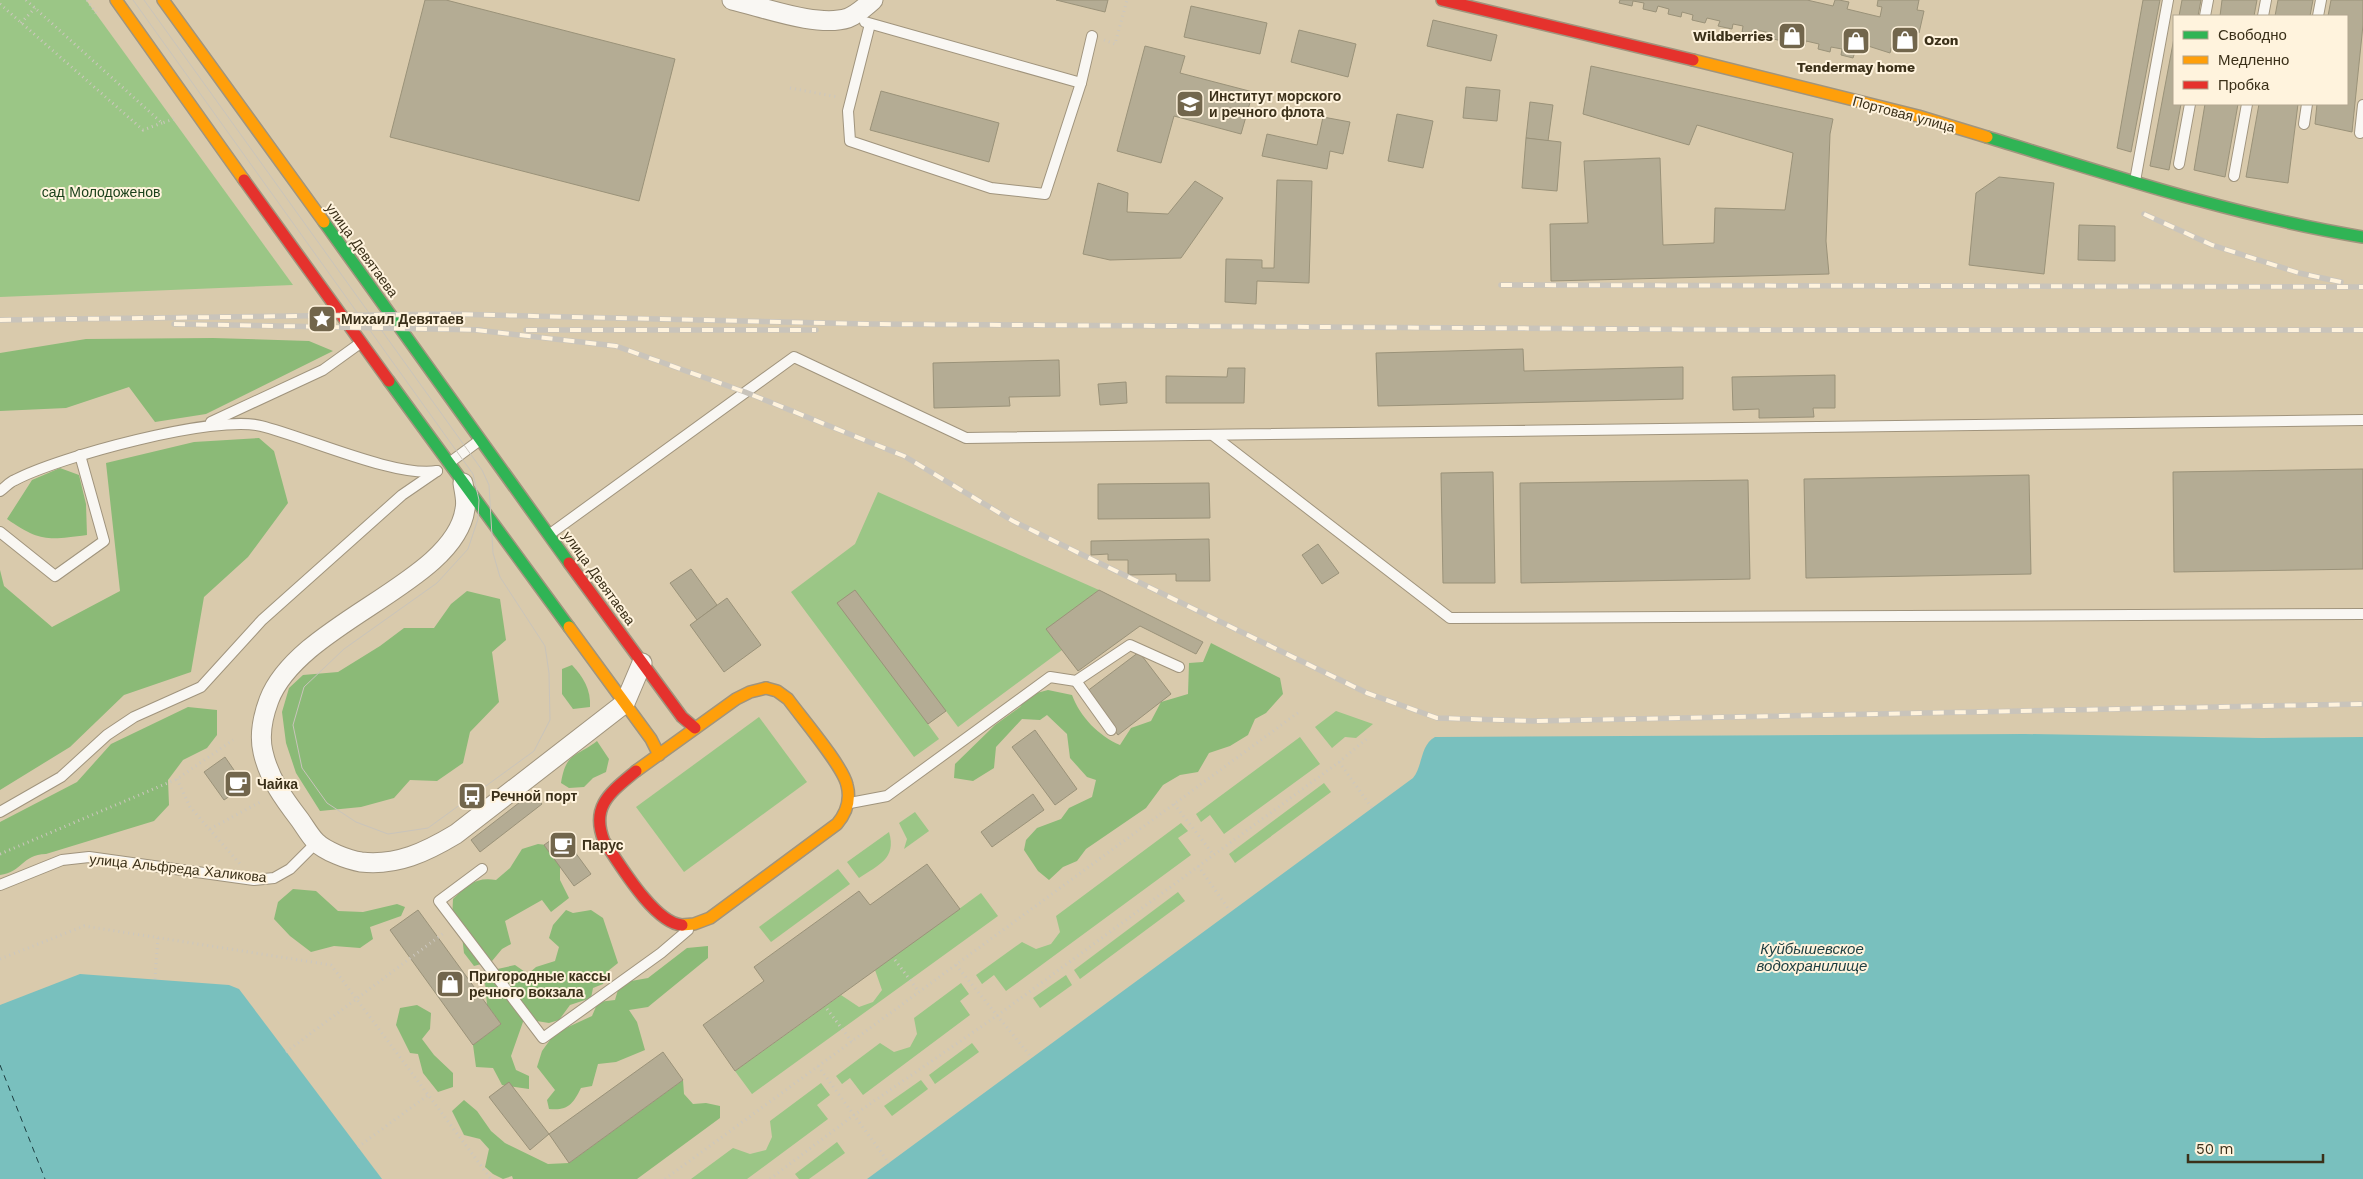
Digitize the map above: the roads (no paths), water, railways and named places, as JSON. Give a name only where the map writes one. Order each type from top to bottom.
[{"type":"street","points":[[116,0],[361,343],[625,703],[660,755]]},
{"type":"street","name":"улица Девятаева","points":[[163,0],[642,663],[682,716],[695,728]]},
{"type":"street","points":[[732,0],[820,20],[835,21],[850,17],[874,0]]},
{"type":"street","name":"Портовая улица","points":[[1442,0],[1918,116],[2135,182],[2303,227],[2363,237]]},
{"type":"street","points":[[463,482],[466,510],[451,541],[437,556],[412,576],[312,646],[282,677],[269,700],[262,724],[263,750],[275,786],[317,842],[338,854],[360,862],[397,862],[430,850],[456,834],[625,703],[642,663]]},
{"type":"street","points":[[756,689],[777,691],[788,699],[845,777],[850,790],[849,804],[845,816],[837,824],[710,918],[693,926],[675,925],[661,916],[604,842],[599,829],[598,815],[603,803],[616,788],[695,728],[744,694],[756,689]]},
{"type":"lane","points":[[2135,182],[2168,0]]},
{"type":"lane","points":[[2205,15],[2208,0]]},
{"type":"lane","points":[[2263,15],[2266,0]]},
{"type":"lane","points":[[2318,15],[2321,0]]},
{"type":"lane","points":[[850,17],[1080,83]]},
{"type":"lane","points":[[870,24],[848,111],[850,141],[991,188],[1045,194],[1080,83],[1092,36]]},
{"type":"lane","points":[[2179,164],[2190,105]]},
{"type":"lane","points":[[2234,176],[2247,105]]},
{"type":"lane","points":[[2304,124],[2307,105]]},
{"type":"lane","points":[[2360,133],[2363,105]]},
{"type":"lane","points":[[204,426],[323,370],[361,343]]},
{"type":"lane","points":[[549,534],[794,357],[966,438],[2363,420]]},
{"type":"lane","points":[[0,492],[14,480],[80,455],[204,426],[232,423],[259,425],[409,470],[437,471]]},
{"type":"lane","points":[[1214,436],[1450,618],[2363,614]]},
{"type":"lane","points":[[0,812],[61,777],[107,736],[134,717],[202,687],[262,620],[402,495],[481,440]]},
{"type":"lane","points":[[0,532],[55,576],[104,541],[80,455]]},
{"type":"lane","points":[[849,804],[887,796],[1050,677],[1076,681],[1130,644],[1178,667]]},
{"type":"lane","points":[[1076,681],[1111,730]]},
{"type":"lane","name":"улица Альфреда Халикова","points":[[0,885],[62,860],[89,857],[254,880],[274,878],[290,869],[317,842]]},
{"type":"lane","points":[[482,869],[439,902],[543,1038],[661,953],[693,926]]},
{"type":"water","name":"Куйбышевское водохранилище","points":[[2025,734],[2262,738],[2363,737],[2363,1179],[867,1179],[1413,778],[1419,768],[1424,750],[1435,737]]},
{"type":"water","points":[[80,974],[229,985],[239,989],[382,1179],[0,1179],[0,1005]]},
{"type":"tram line","points":[[133,0],[473,474],[479,500],[478,519],[468,549],[437,583],[344,649],[304,687],[293,725],[302,768],[327,803],[356,822],[388,834],[428,828],[534,751],[550,720],[549,673],[545,646],[500,577],[493,553],[489,485],[482,470],[144,0]]},
{"type":"railway","points":[[2144,214],[2212,245],[2299,273],[2341,282]]},
{"type":"railway","points":[[1501,285],[2363,287]]},
{"type":"railway","points":[[0,320],[450,314],[868,324],[1772,330],[2363,330]]},
{"type":"railway","points":[[174,324],[481,330]]},
{"type":"railway","points":[[476,330],[616,346],[745,392],[904,456],[1013,521],[1367,693],[1437,718],[1534,721],[2363,704]]},
{"type":"railway","points":[[526,330],[816,330]]},
{"type":"place","name":"Wildberries","points":[[1792,36]]},
{"type":"place","name":"Ozon","points":[[1905,40]]},
{"type":"place","name":"Tendermay home","points":[[1856,41]]},
{"type":"place","name":"Институт морского и речного флота","points":[[1190,104]]},
{"type":"place","name":"Михаил Девятаев","points":[[322,319]]},
{"type":"place","name":"Чайка","points":[[238,784]]},
{"type":"place","name":"Речной порт","points":[[472,796]]},
{"type":"place","name":"Парус","points":[[563,845]]},
{"type":"place","name":"Пригородные кассы речного вокзала","points":[[450,984]]},
{"type":"park label","name":"сад Молодоженов","points":[[101,192]]}]
